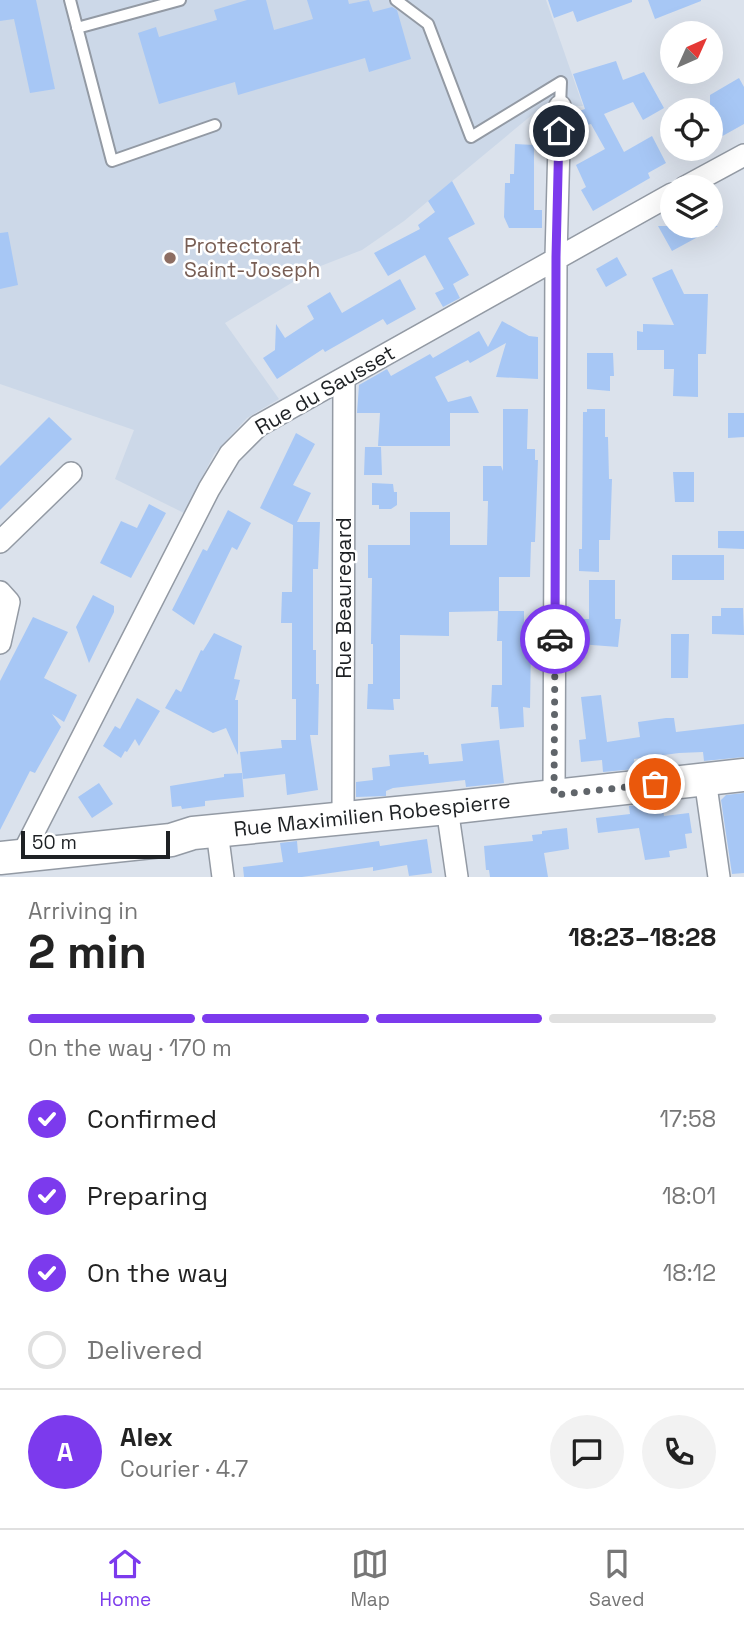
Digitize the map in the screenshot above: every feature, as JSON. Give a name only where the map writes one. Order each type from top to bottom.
[{"type":"street","points":[[554,795],[556,257],[560,106]]},
{"type":"street","points":[[707,175],[744,155]]},
{"type":"street","name":"Rue du Sausset","points":[[11,856],[230,454],[258,426],[660,201]]},
{"type":"street","name":"Rue Beauregard","points":[[343,817],[344,378]]},
{"type":"street","points":[[0,542],[71,473]]},
{"type":"street","points":[[0,592],[9,602],[0,643]]},
{"type":"street","name":"Rue Maximilien Robespierre","points":[[11,856],[171,840],[193,833],[744,775]]},
{"type":"street","points":[[705,779],[719,877]]},
{"type":"street","points":[[447,808],[457,877]]},
{"type":"street","points":[[216,831],[223,877]]},
{"type":"lane","points":[[70,0],[112,160],[215,125]]},
{"type":"lane","points":[[77,28],[180,0]]},
{"type":"lane","points":[[396,0],[428,24],[471,136],[561,82],[560,106]]},
{"type":"shaded area","name":"Protectorat Saint-Joseph","points":[[0,0],[546,0],[583,106],[544,105],[404,221],[362,250],[318,267],[225,323],[279,399],[247,418],[214,454],[184,513],[115,479],[134,430],[0,384]]},
{"type":"building","points":[[0,0],[36,0],[55,89],[30,93],[14,19],[0,21]]},
{"type":"building","points":[[247,0],[266,0],[274,30],[313,19],[307,0],[348,0],[349,4],[369,0],[373,12],[392,7],[397,10],[411,59],[369,72],[365,58],[238,95],[235,82],[159,104],[138,33],[156,27],[159,37],[217,20],[214,10]]},
{"type":"building","points":[[548,0],[632,2],[577,22],[573,11],[554,18]]},
{"type":"building","points":[[648,0],[701,0],[701,1],[655,19]]},
{"type":"building","points":[[616,61],[623,80],[644,72],[660,101],[660,110],[643,120],[633,102],[604,114],[624,152],[652,136],[660,151],[660,161],[666,163],[648,173],[650,178],[593,211],[581,190],[586,187],[576,165],[605,149],[591,124],[573,129],[573,113],[585,109],[573,74]]},
{"type":"building","points":[[739,78],[744,87],[744,124],[723,136],[723,98],[710,98],[710,95]]},
{"type":"building","points":[[515,144],[534,145],[534,210],[542,210],[542,228],[509,228],[504,217],[505,183],[510,183],[510,174],[514,174]]},
{"type":"building","points":[[452,181],[475,224],[448,238],[469,275],[453,284],[460,298],[443,307],[435,293],[444,289],[425,255],[388,276],[374,253],[420,229],[418,225],[435,212],[428,201]]},
{"type":"building","points":[[8,232],[18,285],[0,289],[0,233]]},
{"type":"building","points":[[665,238],[696,238],[672,251]]},
{"type":"building","points":[[617,257],[627,275],[606,287],[596,269]]},
{"type":"building","points":[[672,269],[684,294],[708,294],[706,354],[698,354],[698,397],[673,396],[674,369],[664,369],[664,350],[637,350],[637,331],[643,332],[643,324],[674,325],[652,278]]},
{"type":"building","points":[[400,279],[416,309],[387,325],[383,319],[325,352],[323,349],[277,379],[263,358],[275,350],[276,324],[285,338],[314,319],[307,306],[330,292],[342,313]]},
{"type":"building","points":[[502,321],[529,336],[538,337],[538,379],[496,377],[506,343],[470,363],[468,360],[435,377],[448,402],[471,396],[479,413],[450,413],[450,446],[378,446],[380,413],[357,413],[359,385],[387,369],[391,376],[430,354],[433,358],[479,331],[488,347]]},
{"type":"building","points":[[587,353],[613,353],[614,376],[610,376],[610,391],[587,389]]},
{"type":"building","points":[[503,409],[528,409],[527,449],[535,449],[535,460],[538,460],[535,542],[531,542],[530,577],[499,577],[499,611],[524,611],[524,644],[531,644],[530,708],[523,707],[524,727],[500,729],[498,707],[491,707],[492,685],[502,685],[502,641],[497,641],[498,611],[449,612],[449,636],[400,635],[400,699],[393,699],[394,710],[367,709],[368,684],[373,684],[372,578],[368,578],[368,545],[410,545],[410,512],[450,512],[450,545],[487,545],[488,501],[483,501],[483,466],[501,466],[503,471]]},
{"type":"building","points":[[587,409],[605,409],[609,479],[612,479],[610,540],[599,540],[599,572],[579,571],[579,549],[582,549],[583,412],[587,412]]},
{"type":"building","points":[[728,413],[744,413],[744,437],[728,438]]},
{"type":"building","points":[[49,417],[72,439],[0,510],[0,466]]},
{"type":"building","points":[[296,433],[315,444],[293,485],[311,493],[297,522],[320,522],[318,569],[313,569],[313,650],[316,650],[316,684],[319,684],[318,735],[310,735],[318,790],[287,795],[285,774],[243,779],[240,752],[282,748],[281,740],[296,740],[296,699],[292,699],[292,623],[281,623],[282,592],[292,592],[293,525],[260,508]]},
{"type":"building","points":[[365,447],[381,447],[382,475],[364,475]]},
{"type":"building","points":[[673,472],[694,472],[694,502],[675,502]]},
{"type":"building","points":[[372,483],[393,484],[394,492],[397,492],[397,505],[391,509],[379,509],[379,505],[372,505]]},
{"type":"building","points":[[149,504],[166,513],[131,578],[100,563],[121,521],[137,528]]},
{"type":"building","points":[[228,510],[251,523],[237,550],[232,547],[194,625],[172,610],[203,549],[207,551]]},
{"type":"building","points":[[718,531],[744,531],[744,549],[718,548]]},
{"type":"building","points":[[672,555],[724,555],[724,580],[672,580]]},
{"type":"building","points":[[589,580],[615,580],[615,619],[621,619],[618,647],[579,644],[580,624],[584,624],[584,619],[589,619]]},
{"type":"building","points":[[93,595],[114,606],[114,612],[89,663],[76,627]]},
{"type":"building","points":[[721,608],[743,608],[744,635],[712,634],[712,616],[721,616]]},
{"type":"building","points":[[33,617],[68,632],[44,678],[77,695],[64,722],[52,714],[61,727],[35,773],[30,771],[0,830],[0,681]]},
{"type":"building","points":[[214,633],[242,646],[234,679],[240,680],[235,700],[238,700],[238,755],[226,728],[213,733],[165,708],[176,689],[181,692],[201,650],[203,651]]},
{"type":"building","points":[[671,634],[689,634],[688,678],[671,678]]},
{"type":"building","points":[[601,695],[607,742],[640,737],[638,722],[666,718],[674,718],[676,732],[744,724],[744,757],[704,761],[703,752],[679,753],[634,759],[635,769],[603,772],[602,760],[581,762],[579,740],[586,739],[581,697]]},
{"type":"building","points":[[137,698],[160,711],[139,746],[135,739],[121,758],[103,746],[115,726],[120,729]]},
{"type":"building","points":[[499,740],[504,783],[466,787],[465,780],[393,788],[386,791],[386,796],[356,797],[356,782],[373,780],[372,768],[390,766],[389,755],[424,752],[424,755],[428,755],[429,764],[463,761],[461,744]]},
{"type":"building","points":[[242,773],[244,797],[205,801],[205,806],[182,809],[181,806],[172,807],[170,786],[224,777],[224,774]]},
{"type":"building","points":[[99,783],[113,804],[92,818],[78,797]]},
{"type":"building","points":[[744,793],[744,873],[732,874],[721,800],[726,795]]},
{"type":"building","points":[[662,803],[664,816],[689,813],[692,833],[685,834],[687,848],[669,851],[670,857],[645,860],[639,828],[598,833],[596,818],[630,814],[629,806]]},
{"type":"building","points":[[567,828],[569,849],[544,853],[548,877],[490,877],[489,870],[486,870],[484,846],[533,841],[532,835],[542,834],[542,831]]},
{"type":"building","points":[[427,839],[432,873],[409,876],[407,865],[373,871],[373,867],[302,877],[244,877],[243,867],[283,862],[280,843],[297,841],[298,853],[379,841],[380,846]]},
{"type":"way so far","points":[[555,639],[554,795],[655,784]]},
{"type":"place","name":"Protectorat Saint-Joseph","points":[[170,258]]},
{"type":"route","points":[[555,639],[559,131]]}]
